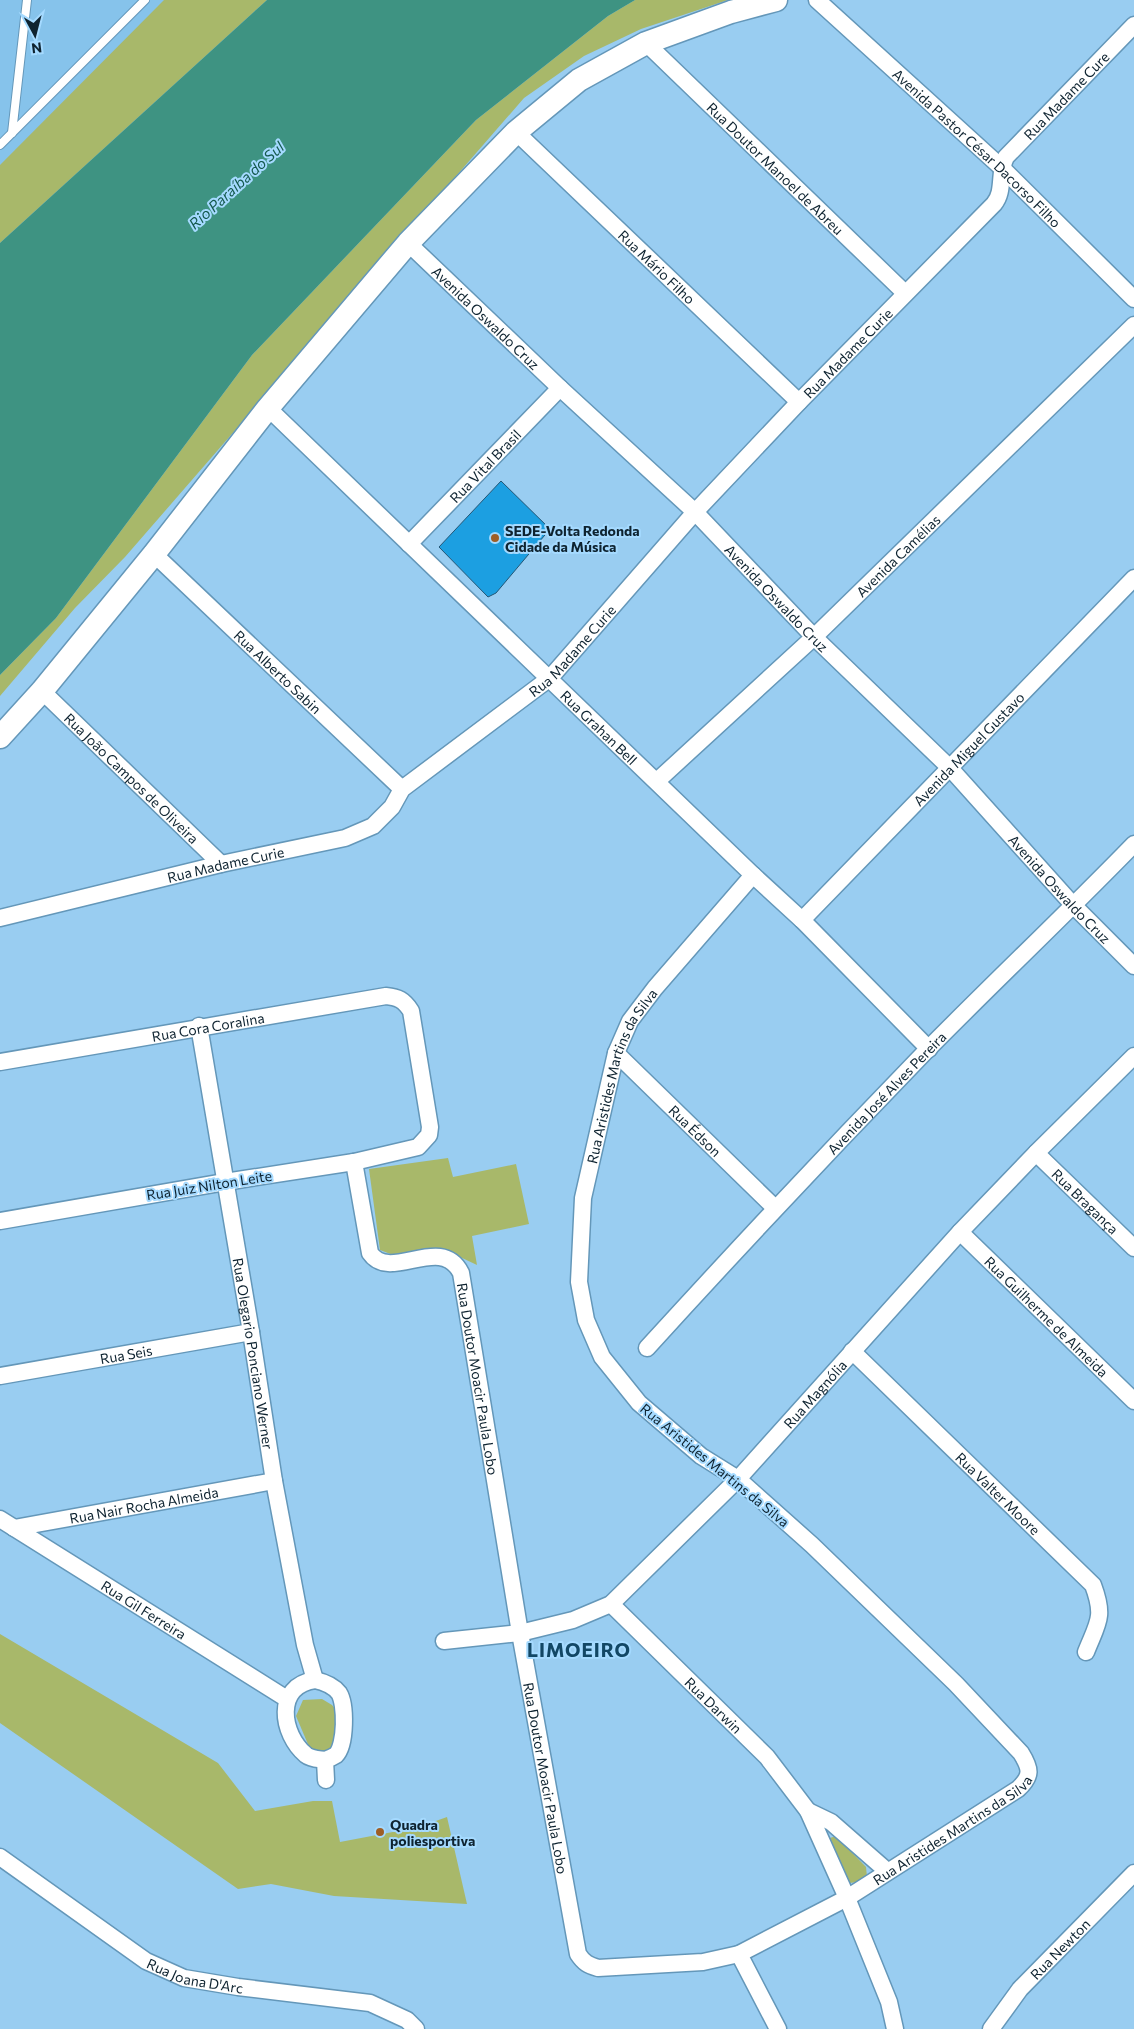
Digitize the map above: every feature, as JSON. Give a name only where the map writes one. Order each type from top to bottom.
[{"type":"main road","points":[[0,737],[42,691],[154,554],[268,408],[408,243],[516,132],[579,80],[646,43],[731,12],[776,0]]},
{"type":"street","name":"Avenida Pastor César Dacorso Filho","points":[[817,0],[1002,168],[1132,293]]},
{"type":"street","name":"Rua Madame Cure","points":[[1002,168],[1008,154],[1134,25]]},
{"type":"street","name":"Rua Doutor Manoel de Abreu","points":[[646,43],[905,293]]},
{"type":"street","name":"Rua Mário Filho","points":[[516,132],[799,402]]},
{"type":"street","name":"Rua Madame Curie","points":[[0,918],[221,864],[345,838],[373,826],[392,807],[402,789],[550,678],[695,512],[799,402],[996,202],[1001,188],[1002,168]]},
{"type":"street","name":"Avenida Oswaldo Cruz","points":[[408,243],[560,388],[695,512],[814,637],[949,767],[1074,906],[1134,966]]},
{"type":"street","name":"Avenida Camélias","points":[[657,781],[814,637],[1134,325]]},
{"type":"street","name":"Rua Vital Brasil","points":[[409,544],[560,388]]},
{"type":"street","name":"Rua Grahan Bell","points":[[268,408],[802,920],[929,1049]]},
{"type":"street","name":"Rua Alberto Sabin","points":[[154,554],[402,789]]},
{"type":"street","name":"Avenida Miguel Gustavo","points":[[802,920],[1134,578]]},
{"type":"street","name":"Rua João Campos de Oliveira","points":[[42,691],[221,864]]},
{"type":"street","name":"Avenida José Alves Pereira","points":[[647,1348],[775,1208],[929,1049],[1134,844]]},
{"type":"street","name":"Rua Aristides Martins da Silva","points":[[753,875],[654,988],[630,1021],[616,1053],[583,1198],[579,1282],[586,1320],[602,1357],[639,1403],[701,1456],[738,1479],[812,1545],[897,1625],[963,1691],[1021,1753],[1028,1764],[1029,1774],[1026,1781],[1018,1789],[886,1871],[847,1898]]},
{"type":"street","name":"Rua Cora Coralina","points":[[0,1062],[199,1026],[386,996],[396,997],[405,1002],[411,1011],[430,1127],[429,1135],[418,1147]]},
{"type":"street","name":"Rua Olegario Ponciano Werner","points":[[199,1026],[251,1332],[274,1481],[305,1645],[315,1680]]},
{"type":"street","name":"Rua Édson","points":[[616,1053],[775,1208]]},
{"type":"street","name":"Rua Magnólia","points":[[444,1641],[520,1633],[573,1620],[611,1604],[738,1479],[960,1232],[1134,1056]]},
{"type":"street","name":"Rua Juiz Nilton Leite","points":[[0,1221],[224,1182],[354,1162],[418,1147]]},
{"type":"street","name":"Rua Bragança","points":[[1036,1153],[1134,1248]]},
{"type":"street","name":"Rua Doutor Moacir Paula Lobo","points":[[354,1162],[370,1253],[375,1260],[384,1264],[439,1256],[450,1259],[461,1273],[520,1633],[578,1954],[582,1961],[598,1968],[703,1962],[739,1954],[847,1898]]},
{"type":"street","name":"Rua Guilherme de Almeida","points":[[960,1232],[1134,1401]]},
{"type":"street","name":"Rua Seis","points":[[0,1376],[251,1332]]},
{"type":"street","name":"Rua Valter Moore","points":[[852,1351],[1093,1585],[1099,1601],[1100,1616],[1086,1652]]},
{"type":"street","name":"Rua Nair Rocha Almeida","points":[[14,1528],[274,1481]]},
{"type":"street","name":"Rua Gil Ferreira","points":[[0,1519],[287,1699]]},
{"type":"street","name":"Rua Darwin","points":[[611,1604],[767,1757],[808,1811],[847,1898],[889,2002],[895,2029]]},
{"type":"street","points":[[315,1680],[333,1687],[340,1694],[343,1704],[341,1746],[336,1755],[325,1760],[307,1755],[294,1739],[286,1718],[285,1708],[287,1699],[298,1685],[315,1680]]},
{"type":"street","points":[[325,1760],[326,1780]]},
{"type":"street","name":"Rua Darwin","points":[[808,1811],[831,1822],[886,1871]]},
{"type":"street","name":"Rua Joana D'Arc","points":[[0,1858],[146,1961],[184,1978],[238,1987],[370,2003],[407,2020],[416,2029]]},
{"type":"street","name":"Rua Newton","points":[[991,2029],[1020,1989],[1134,1873]]},
{"type":"street","points":[[739,1954],[778,2029]]},
{"type":"lane","points":[[12,133],[27,0]]},
{"type":"lane","points":[[0,145],[144,0]]},
{"type":"shaded area","points":[[0,0],[267,0],[0,243]]},
{"type":"shaded area","points":[[164,0],[267,0],[0,243],[0,165]]},
{"type":"shaded area","points":[[635,0],[728,0],[641,29],[584,56],[524,98],[125,557],[75,608],[0,696],[0,675],[56,618],[252,355],[476,120],[608,16]]},
{"type":"shaded area","points":[[448,1158],[453,1177],[516,1164],[529,1224],[472,1236],[477,1265],[451,1251],[431,1249],[393,1255],[380,1250],[369,1169]]},
{"type":"shaded area","points":[[0,1634],[218,1763],[255,1811],[313,1801],[332,1801],[340,1842],[419,1827],[447,1817],[467,1904],[334,1896],[271,1884],[238,1889],[0,1723]]},
{"type":"shaded area","points":[[322,1699],[332,1705],[340,1715],[337,1746],[324,1752],[310,1749],[296,1716],[303,1700]]},
{"type":"shaded area","points":[[836,1836],[866,1867],[867,1877],[850,1883],[842,1874],[827,1839]]},
{"type":"water","name":"Rio Paraíba do Sul","points":[[267,0],[635,0],[608,16],[476,120],[252,355],[56,618],[0,675],[0,243]]},
{"type":"building","name":"SEDE-Volta Redonda Cidade da Música","points":[[501,481],[550,529],[496,593],[488,597],[439,547]]},
{"type":"place","name":"SEDE-Volta Redonda Cidade da Música","points":[[495,538]]},
{"type":"place","name":"Quadra poliesportiva","points":[[380,1832]]},
{"type":"district","name":"LIMOEIRO","points":[[579,1649]]}]
